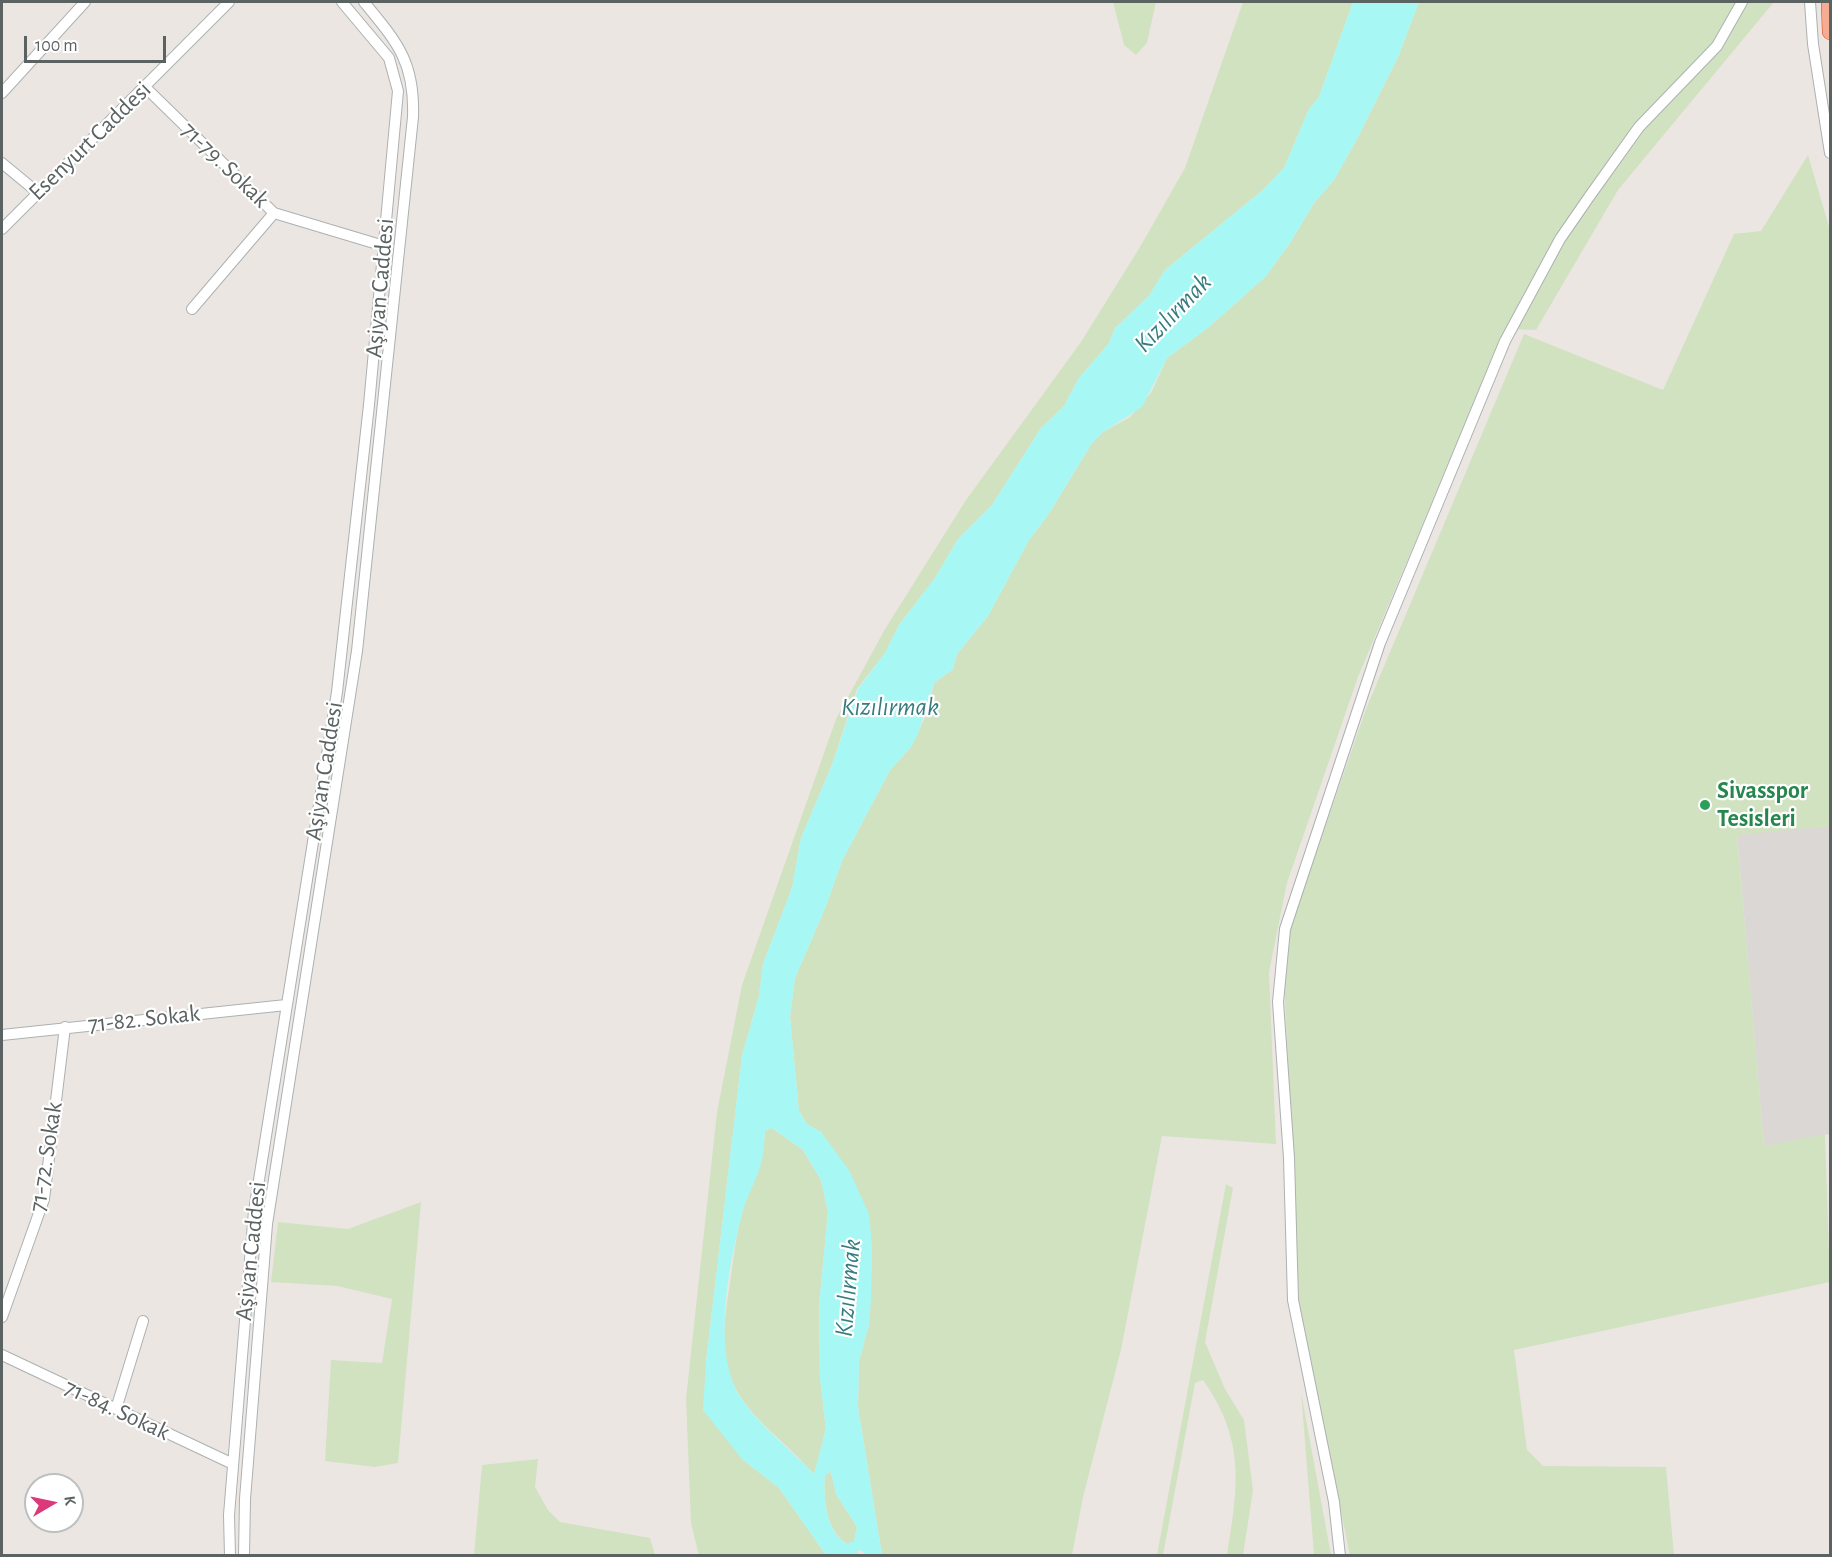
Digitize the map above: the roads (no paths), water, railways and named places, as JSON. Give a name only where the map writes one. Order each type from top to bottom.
[{"type":"highway","points":[[1829,2],[1830,32]]},
{"type":"street","points":[[2,93],[85,2]]},
{"type":"street","name":"Esenyurt Caddesi","points":[[2,228],[146,88],[229,2]]},
{"type":"street","name":"Aşiyan Caddesi","points":[[230,1556],[233,1464],[254,1211],[337,692],[369,405],[398,91],[389,58],[342,2]]},
{"type":"street","name":"Aşiyan Caddesi","points":[[244,1556],[245,1499],[267,1224],[357,651],[413,117],[411,74],[404,56],[364,2]]},
{"type":"street","points":[[1340,1556],[1334,1502],[1293,1300],[1289,1158],[1278,1002],[1285,928],[1380,643],[1504,341],[1560,239],[1589,197],[1639,127],[1717,46],[1742,2]]},
{"type":"street","points":[[1810,2],[1813,44],[1830,153]]},
{"type":"street","name":"71-79. Sokak","points":[[146,88],[274,213],[384,246]]},
{"type":"street","points":[[2,164],[37,192]]},
{"type":"street","points":[[192,309],[274,213]]},
{"type":"street","name":"71-82. Sokak","points":[[2,1035],[286,1005]]},
{"type":"street","name":"71-72. Sokak","points":[[2,1317],[44,1199],[65,1027]]},
{"type":"street","points":[[116,1409],[143,1321]]},
{"type":"street","name":"71-84. Sokak","points":[[2,1355],[233,1464]]},
{"type":"water","name":"Kızılırmak","points":[[1353,2],[1419,2],[1398,57],[1357,139],[1334,180],[1314,203],[1290,243],[1266,276],[1209,327],[1167,358],[1142,407],[1103,432],[1092,443],[1048,515],[1029,540],[988,616],[957,654],[953,669],[934,683],[918,734],[911,747],[890,770],[842,861],[826,906],[795,978],[790,1017],[799,1111],[807,1124],[821,1132],[849,1170],[869,1214],[872,1247],[869,1324],[859,1362],[858,1407],[882,1555],[864,1555],[864,1552],[858,1550],[858,1555],[826,1555],[779,1488],[742,1459],[703,1410],[706,1362],[742,1056],[759,996],[763,964],[792,888],[801,838],[832,765],[858,689],[885,653],[899,625],[935,578],[958,539],[992,505],[1041,428],[1064,406],[1079,378],[1109,343],[1115,328],[1149,296],[1165,270],[1263,190],[1284,168],[1309,109],[1319,97]],"holes":[[[772,1128],[803,1150],[821,1180],[828,1212],[819,1306],[820,1379],[826,1429],[814,1474],[749,1409],[732,1379],[727,1357],[725,1308],[732,1258],[744,1208],[761,1162],[765,1131]],[[831,1472],[836,1494],[857,1527],[854,1541],[847,1544],[834,1531],[827,1514],[825,1475]]]},
{"type":"place","name":"Sivasspor Tesisleri","points":[[1705,805]]}]
